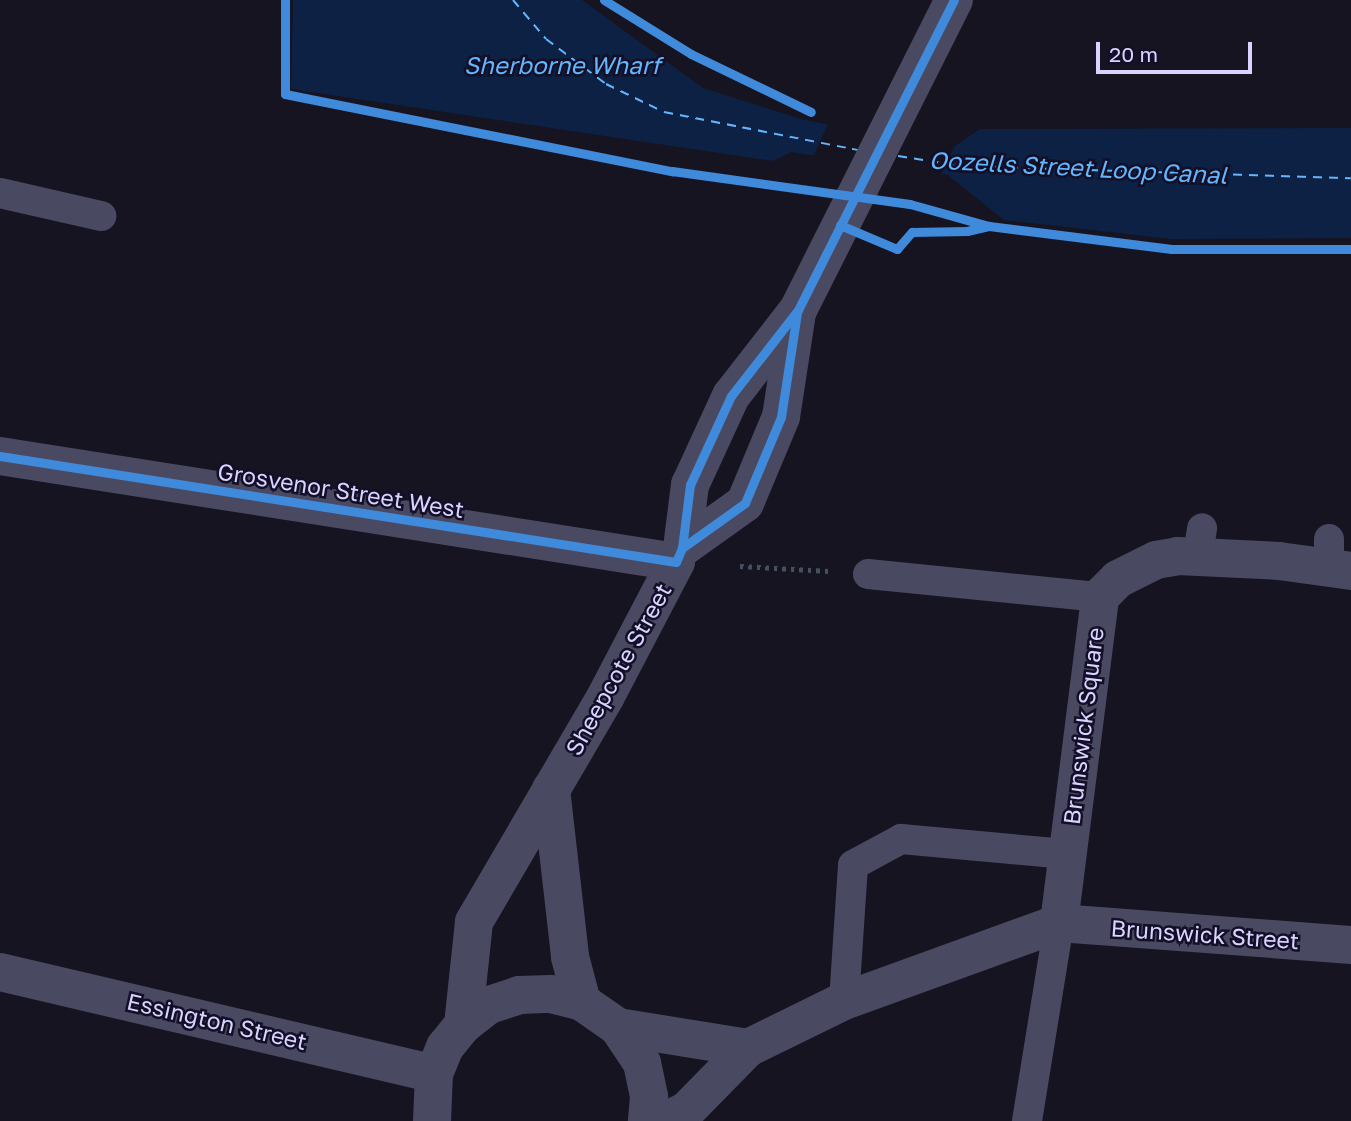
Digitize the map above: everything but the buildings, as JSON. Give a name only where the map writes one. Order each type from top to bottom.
[{"type":"street","name":"Sheepcote Street","points":[[463,1025],[474,922],[551,789],[679,555],[690,485],[731,396],[798,310],[954,0]]},
{"type":"street","name":"Sheepcote Street","points":[[679,555],[745,503],[781,417],[798,310]]},
{"type":"street","name":"Grosvenor Street West","points":[[0,456],[679,555]]},
{"type":"street","points":[[1100,597],[1118,579],[1156,559],[1200,541],[1336,559]]},
{"type":"street","name":"Brunswick Square","points":[[1059,923],[1100,597]]},
{"type":"street","points":[[551,789],[570,957],[582,1002]]},
{"type":"street","points":[[666,1121],[686,1111],[748,1048],[844,1001],[1059,923]]},
{"type":"street","name":"Brunswick Street","points":[[1059,923],[1351,945]]},
{"type":"street","name":"Essington Street","points":[[0,972],[434,1074]]},
{"type":"street","points":[[431,1120],[434,1074],[445,1047],[463,1025],[489,1005],[519,995],[551,994],[582,1002],[618,1027],[642,1063],[649,1097],[647,1121]]},
{"type":"street","points":[[618,1027],[748,1048]]},
{"type":"lane","points":[[0,193],[101,216]]},
{"type":"lane","points":[[868,574],[1100,597]]},
{"type":"lane","name":"Brunswick Square","points":[[844,1001],[852,865],[901,839],[1066,854]]},
{"type":"lane","points":[[1027,1121],[1059,923]]},
{"type":"path","points":[[679,555],[868,574]]},
{"type":"water","points":[[293,0],[582,0],[703,88],[801,119],[949,150],[980,129],[1351,128],[1351,238],[1171,239],[1004,220],[948,175],[791,152],[773,161],[291,89]]},
{"type":"pier","points":[[829,122],[949,147],[957,141],[940,177],[812,159]]},
{"type":"ferry route","points":[[513,0],[546,39],[606,84],[664,112],[858,150]]},
{"type":"ferry route","points":[[898,156],[961,166],[1351,178]]},
{"type":"cycle path","points":[[285,0],[285,94],[672,171],[910,204],[989,226]]},
{"type":"cycle path","points":[[604,0],[691,54],[811,112]]},
{"type":"cycle path","points":[[0,456],[676,562],[682,548],[690,485],[731,396],[798,310],[954,0]]},
{"type":"cycle path","points":[[840,225],[897,249],[912,232],[967,231],[989,226],[1172,249],[1351,249]]},
{"type":"cycle path","points":[[682,548],[745,503],[781,417],[797,313]]},
{"type":"water label","name":"Sherborne Wharf","points":[[562,65]]},
{"type":"water label","name":"Oozells Street Loop Canal","points":[[1078,167]]}]
